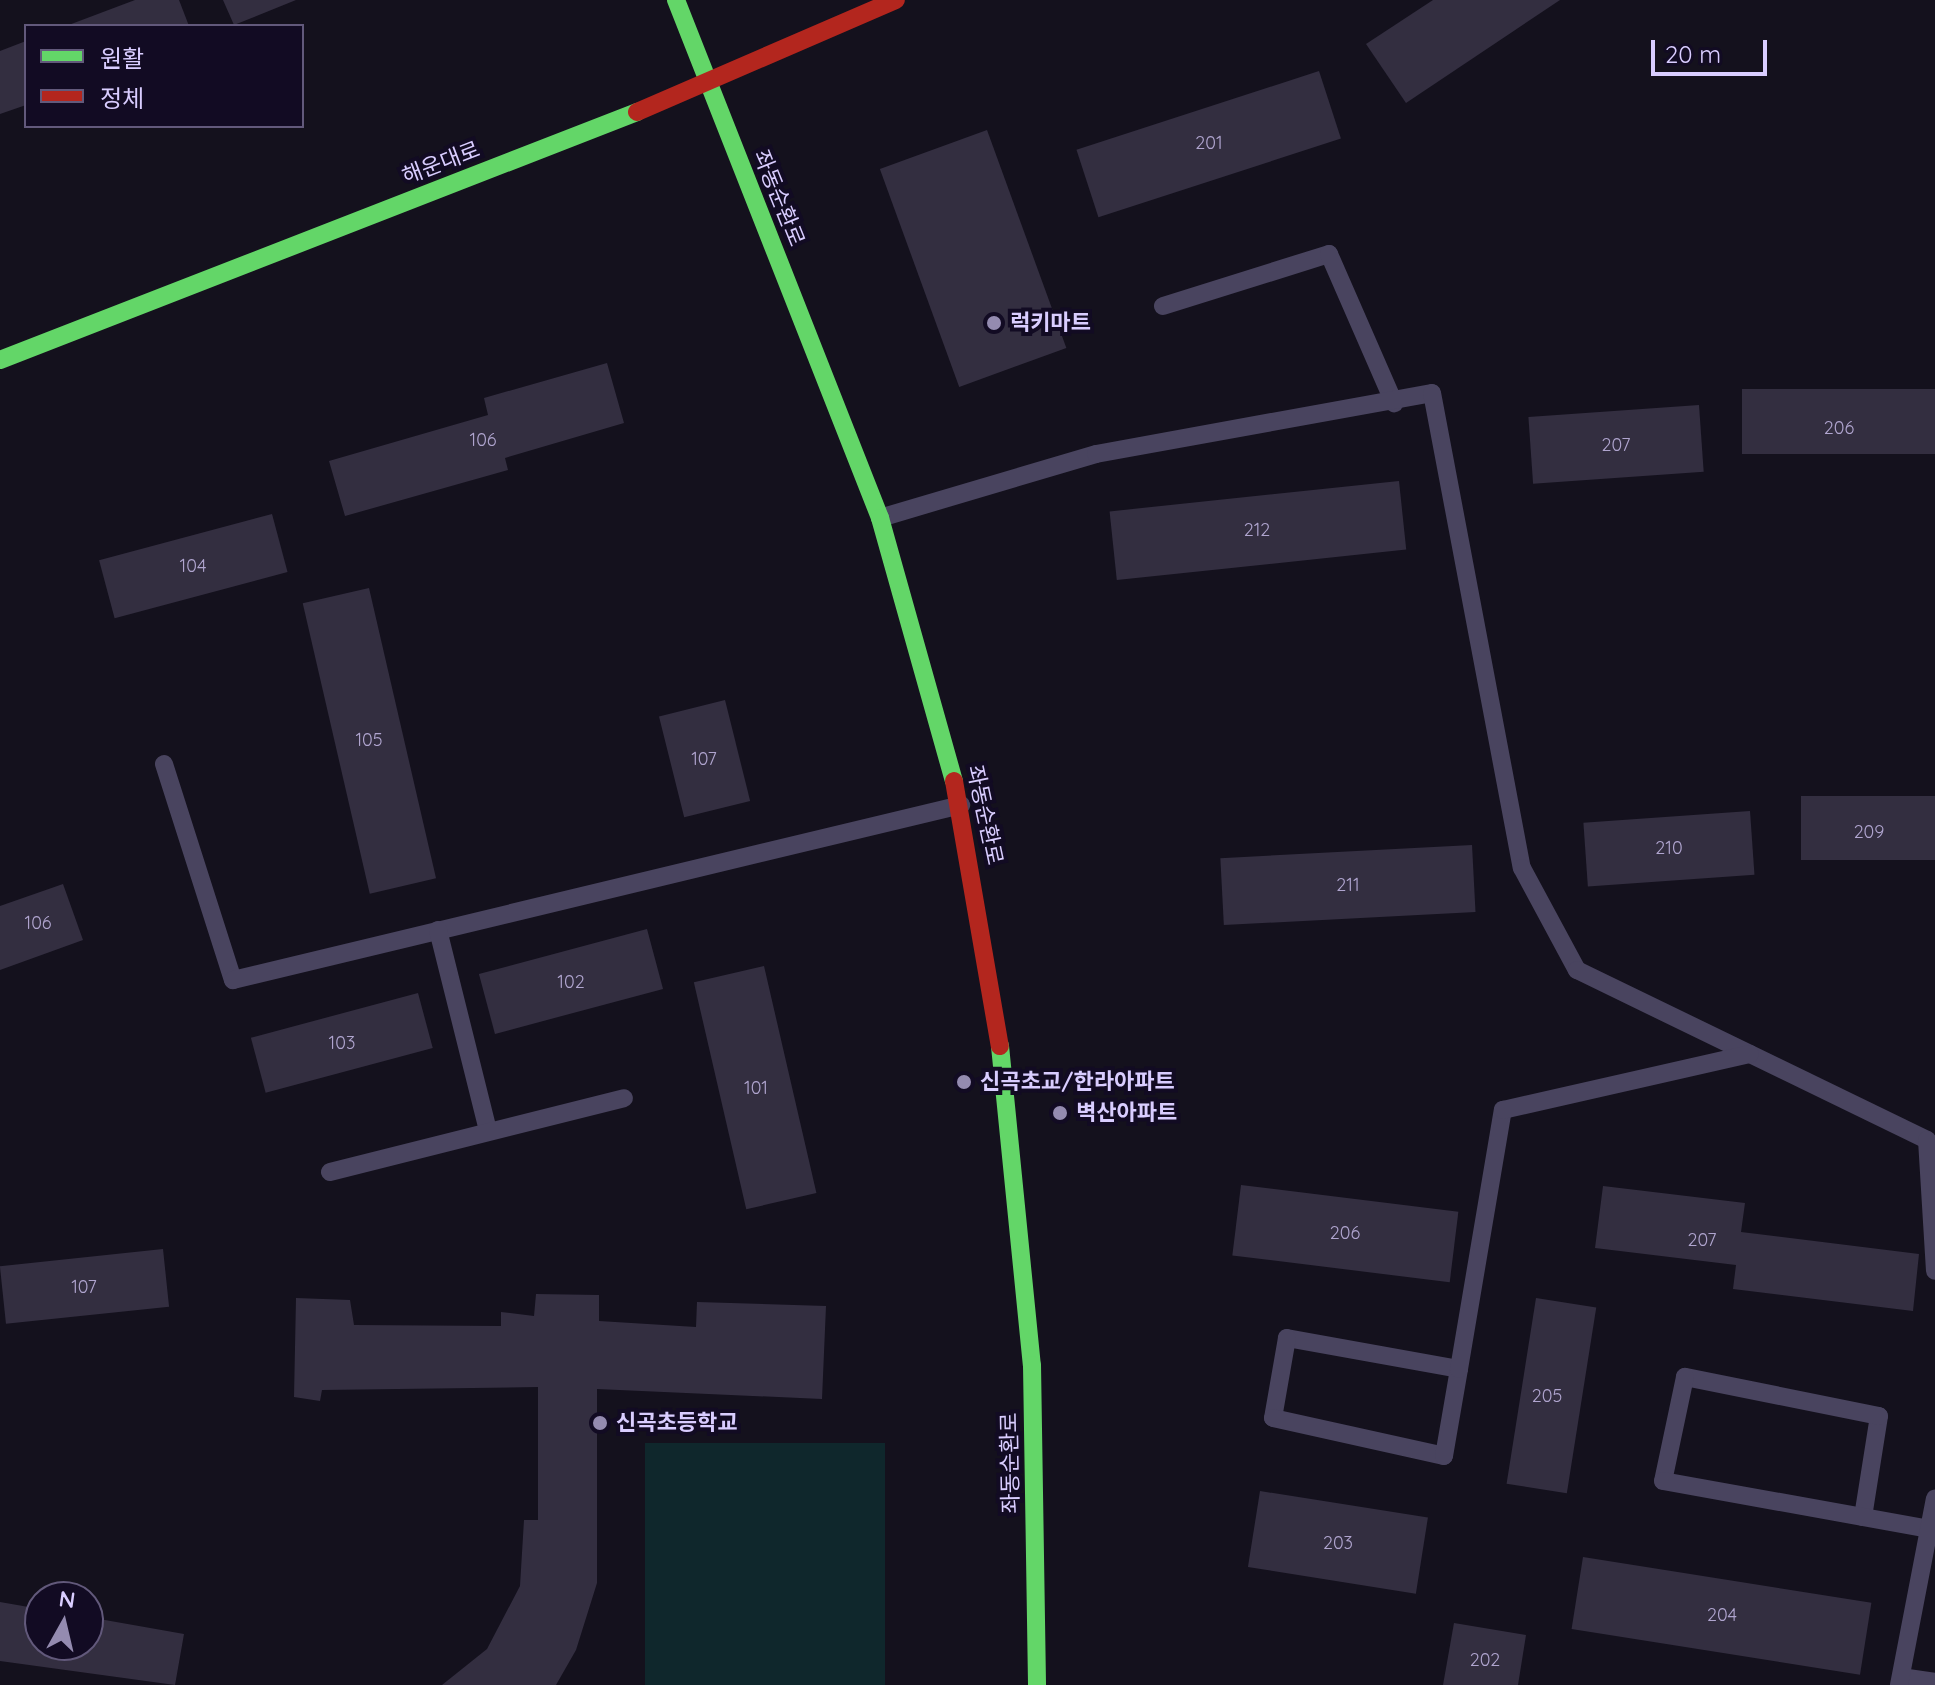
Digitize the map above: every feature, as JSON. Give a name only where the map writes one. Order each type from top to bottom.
[{"type":"street","name":"좌동순환로","points":[[676,0],[880,518],[961,805],[1012,1117],[1032,1365],[1037,1685]]},
{"type":"street","name":"해운대로","points":[[0,360],[708,85],[896,0]]},
{"type":"lane","points":[[1163,306],[1329,254],[1394,403]]},
{"type":"lane","points":[[880,518],[1096,454],[1394,403],[1432,393],[1522,868],[1577,970],[1927,1140],[1935,1271]]},
{"type":"lane","points":[[164,764],[233,980],[961,805]]},
{"type":"lane","points":[[438,930],[488,1130]]},
{"type":"lane","points":[[1459,1369],[1287,1338],[1273,1418],[1444,1456],[1459,1369],[1503,1110],[1750,1054]]},
{"type":"lane","points":[[330,1172],[624,1098]]},
{"type":"lane","points":[[1863,1517],[1879,1416],[1685,1377],[1663,1481],[1929,1529]]},
{"type":"lane","points":[[1935,1498],[1900,1681],[1935,1682]]},
{"type":"green space","points":[[645,1443],[885,1443],[885,1685],[645,1685]]},
{"type":"building","points":[[135,0],[179,0],[188,24],[71,24]]},
{"type":"building","points":[[223,0],[296,0],[236,24],[234,24]]},
{"type":"building","points":[[1433,0],[1560,0],[1406,103],[1366,44]]},
{"type":"building","points":[[24,42],[24,106],[0,114],[0,51]]},
{"type":"building","points":[[1319,71],[1341,139],[1098,217],[1076,150]]},
{"type":"building","points":[[987,130],[1066,348],[959,387],[880,169]]},
{"type":"building","points":[[607,363],[624,423],[505,458],[508,470],[345,516],[329,461],[488,415],[484,398]]},
{"type":"building","points":[[1742,389],[1935,389],[1935,454],[1742,454]]},
{"type":"building","points":[[1699,405],[1704,472],[1533,484],[1528,417]]},
{"type":"building","points":[[1399,481],[1406,550],[1117,580],[1110,511]]},
{"type":"building","points":[[272,514],[288,572],[115,618],[99,560]]},
{"type":"building","points":[[369,588],[436,878],[370,894],[303,603]]},
{"type":"building","points":[[725,700],[750,801],[684,817],[659,716]]},
{"type":"building","points":[[1801,796],[1935,796],[1935,860],[1801,860]]},
{"type":"building","points":[[1750,811],[1754,875],[1588,886],[1583,823]]},
{"type":"building","points":[[1472,845],[1476,912],[1224,925],[1220,858]]},
{"type":"building","points":[[63,884],[83,940],[0,970],[0,906]]},
{"type":"building","points":[[647,929],[663,989],[495,1034],[479,974]]},
{"type":"building","points":[[764,966],[816,1193],[746,1209],[694,982]]},
{"type":"building","points":[[418,993],[433,1048],[266,1093],[251,1038]]},
{"type":"building","points":[[1241,1185],[1458,1212],[1450,1282],[1232,1255]]},
{"type":"building","points":[[1603,1186],[1745,1203],[1741,1232],[1919,1254],[1913,1311],[1733,1289],[1736,1265],[1595,1248]]},
{"type":"building","points":[[163,1249],[169,1307],[6,1324],[0,1266]]},
{"type":"building","points":[[536,1294],[599,1295],[599,1321],[696,1327],[697,1302],[826,1306],[822,1399],[597,1389],[597,1583],[576,1650],[556,1685],[442,1685],[487,1649],[520,1586],[524,1520],[538,1520],[538,1387],[322,1390],[320,1401],[294,1397],[296,1298],[350,1300],[354,1325],[501,1326],[501,1312],[534,1316]]},
{"type":"building","points":[[1536,1298],[1596,1308],[1567,1493],[1507,1484]]},
{"type":"building","points":[[1260,1491],[1428,1518],[1416,1594],[1248,1567]]},
{"type":"building","points":[[1583,1557],[1871,1603],[1860,1675],[1572,1629]]},
{"type":"building","points":[[0,1602],[24,1606],[24,1661],[104,1661],[104,1620],[184,1634],[175,1685],[0,1661]]},
{"type":"building","points":[[1454,1623],[1526,1635],[1518,1685],[1443,1685]]},
{"type":"traffic: fast","points":[[676,0],[880,518],[954,781]]},
{"type":"traffic: fast","points":[[0,360],[637,112]]},
{"type":"traffic: fast","points":[[1000,1046],[1032,1365],[1037,1685]]},
{"type":"traffic: jam","points":[[637,112],[896,0]]},
{"type":"traffic: jam","points":[[954,781],[1000,1046]]},
{"type":"place","name":"럭키마트","points":[[994,323]]},
{"type":"place","name":"신곡초교/한라아파트","points":[[964,1082]]},
{"type":"place","name":"벽산아파트","points":[[1060,1113]]},
{"type":"place","name":"신곡초등학교","points":[[600,1423]]}]
